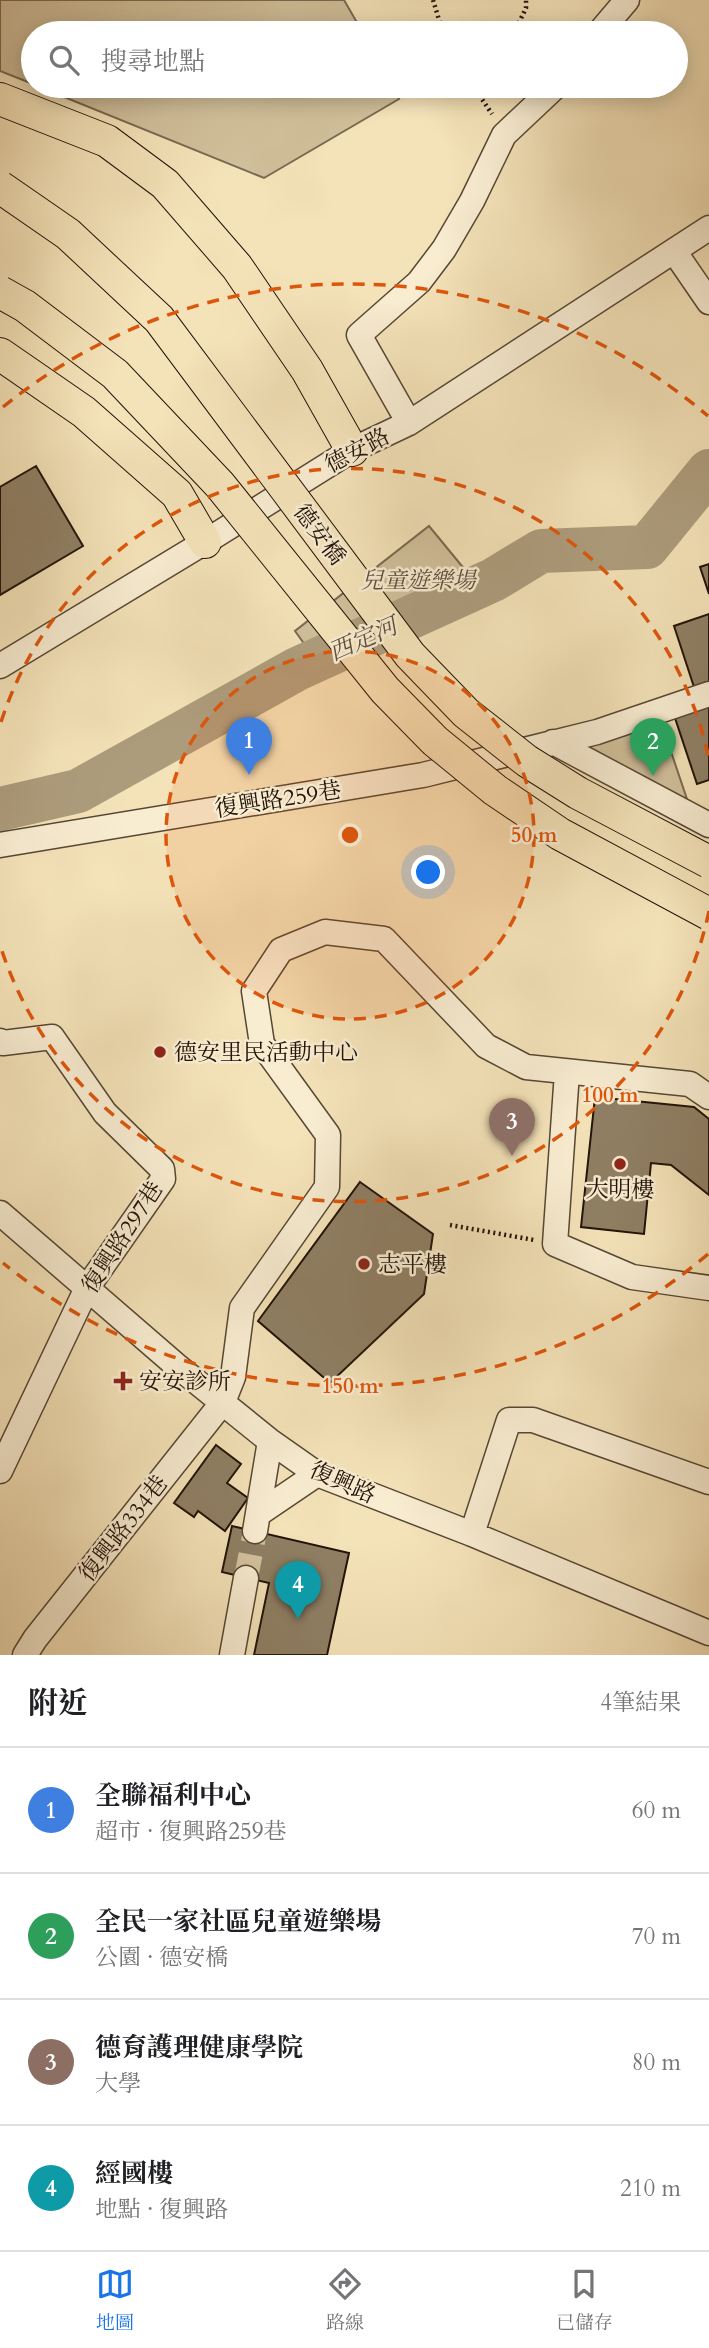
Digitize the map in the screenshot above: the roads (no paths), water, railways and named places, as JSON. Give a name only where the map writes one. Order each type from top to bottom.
[{"type":"main road","points":[[0,99],[107,141],[164,184],[237,267],[307,370],[352,450]]},
{"type":"main road","name":"德安橋","points":[[0,187],[68,234],[159,319],[410,655],[466,713],[527,761],[578,793],[709,862]]},
{"type":"main road","name":"德安橋","points":[[0,292],[25,306],[115,374],[220,485],[385,690],[435,741],[495,790],[560,834],[709,914]]},
{"type":"main road","points":[[0,354],[84,412],[177,494],[205,542]]},
{"type":"street","points":[[609,21],[627,0]]},
{"type":"street","points":[[409,423],[359,335],[419,282],[444,249],[472,201],[504,135],[543,98]]},
{"type":"street","name":"德安路","points":[[0,666],[352,450],[409,423],[709,228]]},
{"type":"street","points":[[674,251],[709,302]]},
{"type":"street","name":"復興路259巷","points":[[0,845],[423,775],[597,732],[709,694]]},
{"type":"street","points":[[554,742],[709,825]]},
{"type":"street","name":"復興路334巷","points":[[25,1655],[223,1402],[233,1377],[243,1308],[327,1188],[328,1135],[262,1044],[254,991],[281,950],[325,932],[384,939],[486,1046],[526,1067],[690,1084],[709,1097]]},
{"type":"street","name":"復興路297巷","points":[[0,1041],[3,1043],[52,1037],[105,1113],[162,1169],[163,1179],[87,1288],[0,1471]]},
{"type":"street","points":[[567,1072],[555,1244],[632,1278],[709,1288]]},
{"type":"street","name":"復興路","points":[[0,1213],[141,1337],[270,1441],[317,1474],[472,1534],[709,1633]]},
{"type":"street","points":[[472,1534],[509,1420],[533,1420],[709,1482]]},
{"type":"street","points":[[270,1441],[257,1522],[317,1474]]},
{"type":"street","points":[[232,1655],[246,1578]]},
{"type":"waterway","name":"西定河","points":[[0,809],[78,791],[297,669],[493,580],[541,551],[647,547],[709,471]]},
{"type":"tunnel","points":[[246,1578],[255,1531]]},
{"type":"place","name":"全聯福利中心","points":[[249,775]]},
{"type":"place","name":"全民一家社區兒童遊樂場","points":[[653,776]]},
{"type":"place","name":"德安里民活動中心","points":[[160,1052]]},
{"type":"place","name":"德育護理健康學院","points":[[512,1156]]},
{"type":"place","name":"大明樓","points":[[620,1164]]},
{"type":"place","name":"志平樓","points":[[364,1264]]},
{"type":"place","name":"安安診所","points":[[123,1381]]},
{"type":"place","name":"經國樓","points":[[298,1619]]},
{"type":"park label","name":"兒童遊樂場","points":[[418,580]]}]
